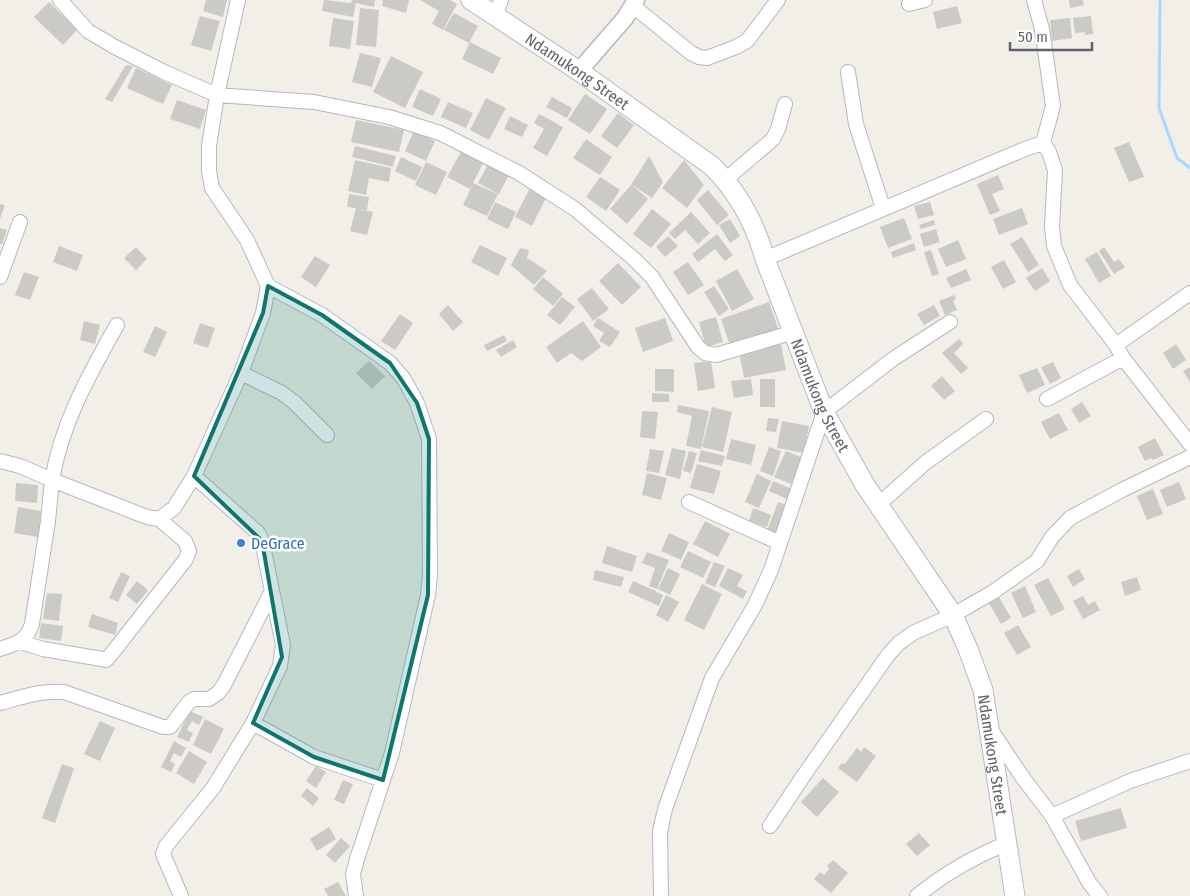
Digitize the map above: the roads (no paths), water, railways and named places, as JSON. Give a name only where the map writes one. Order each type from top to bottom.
[{"type":"main road","name":"Ndamukong Street","points":[[471,0],[498,8],[579,71],[712,166],[725,180],[746,210],[760,241],[765,259],[824,412],[865,485],[953,615],[968,648],[983,690],[1015,896]]},
{"type":"street","points":[[60,0],[88,31],[164,72],[216,95],[314,102],[389,117],[440,133],[519,173],[575,209],[634,259],[652,277],[698,347],[705,353],[716,355],[794,332]]},
{"type":"street","points":[[159,519],[174,508],[194,476],[241,373],[263,313],[268,286],[247,240],[212,188],[209,171],[209,146],[216,95],[238,0]]},
{"type":"street","points":[[579,71],[615,30],[634,3],[691,52],[698,57],[707,58],[747,41],[778,0]]},
{"type":"street","points":[[909,4],[925,0]]},
{"type":"street","points":[[1034,0],[1042,29],[1053,106],[1044,143],[1049,152],[1054,170],[1052,226],[1054,246],[1070,285],[1116,345],[1123,358],[1190,444]]},
{"type":"street","points":[[848,72],[856,124],[883,208]]},
{"type":"street","points":[[725,180],[773,139],[785,104]]},
{"type":"street","points":[[765,259],[883,208],[1025,149],[1044,143]]},
{"type":"street","points":[[0,277],[20,222]]},
{"type":"street","points":[[268,286],[322,314],[390,364],[404,379],[417,403],[429,439],[430,575],[428,595],[392,753],[353,874],[356,896]]},
{"type":"street","points":[[1116,345],[1190,293]]},
{"type":"street","points":[[660,896],[660,832],[665,809],[712,678],[755,605],[771,570],[824,412],[893,359],[950,322]]},
{"type":"street","points":[[0,649],[21,642],[29,634],[48,522],[57,452],[76,401],[117,325]]},
{"type":"street","points":[[1047,399],[1123,358]]},
{"type":"street","points":[[241,373],[296,402],[327,435]]},
{"type":"street","points":[[878,505],[925,463],[986,419]]},
{"type":"street","points":[[770,826],[888,655],[899,643],[913,633],[953,615],[993,592],[1037,561],[1052,537],[1070,518],[1190,456]]},
{"type":"street","points":[[0,461],[20,466],[146,516],[159,519],[186,541],[189,551],[186,559],[106,660],[43,649],[21,642]]},
{"type":"street","points":[[182,896],[163,854],[166,846],[213,788],[253,723],[280,666],[283,645],[262,541],[258,533],[194,476]]},
{"type":"street","points":[[689,502],[780,543]]},
{"type":"street","points":[[0,703],[36,692],[49,690],[64,692],[163,727],[170,726],[189,702],[194,699],[209,699],[218,693],[224,685],[272,591]]},
{"type":"street","points":[[253,723],[314,757],[384,780]]},
{"type":"street","points":[[990,728],[1023,778],[1052,816],[1090,884],[1100,896]]},
{"type":"street","points":[[1052,816],[1130,781],[1190,761]]},
{"type":"street","points":[[917,896],[936,880],[959,866],[1008,843]]},
{"type":"waterway","points":[[1160,0],[1159,108],[1177,158],[1190,168]]},
{"type":"place","name":"DeGrace","points":[[241,543]]}]
